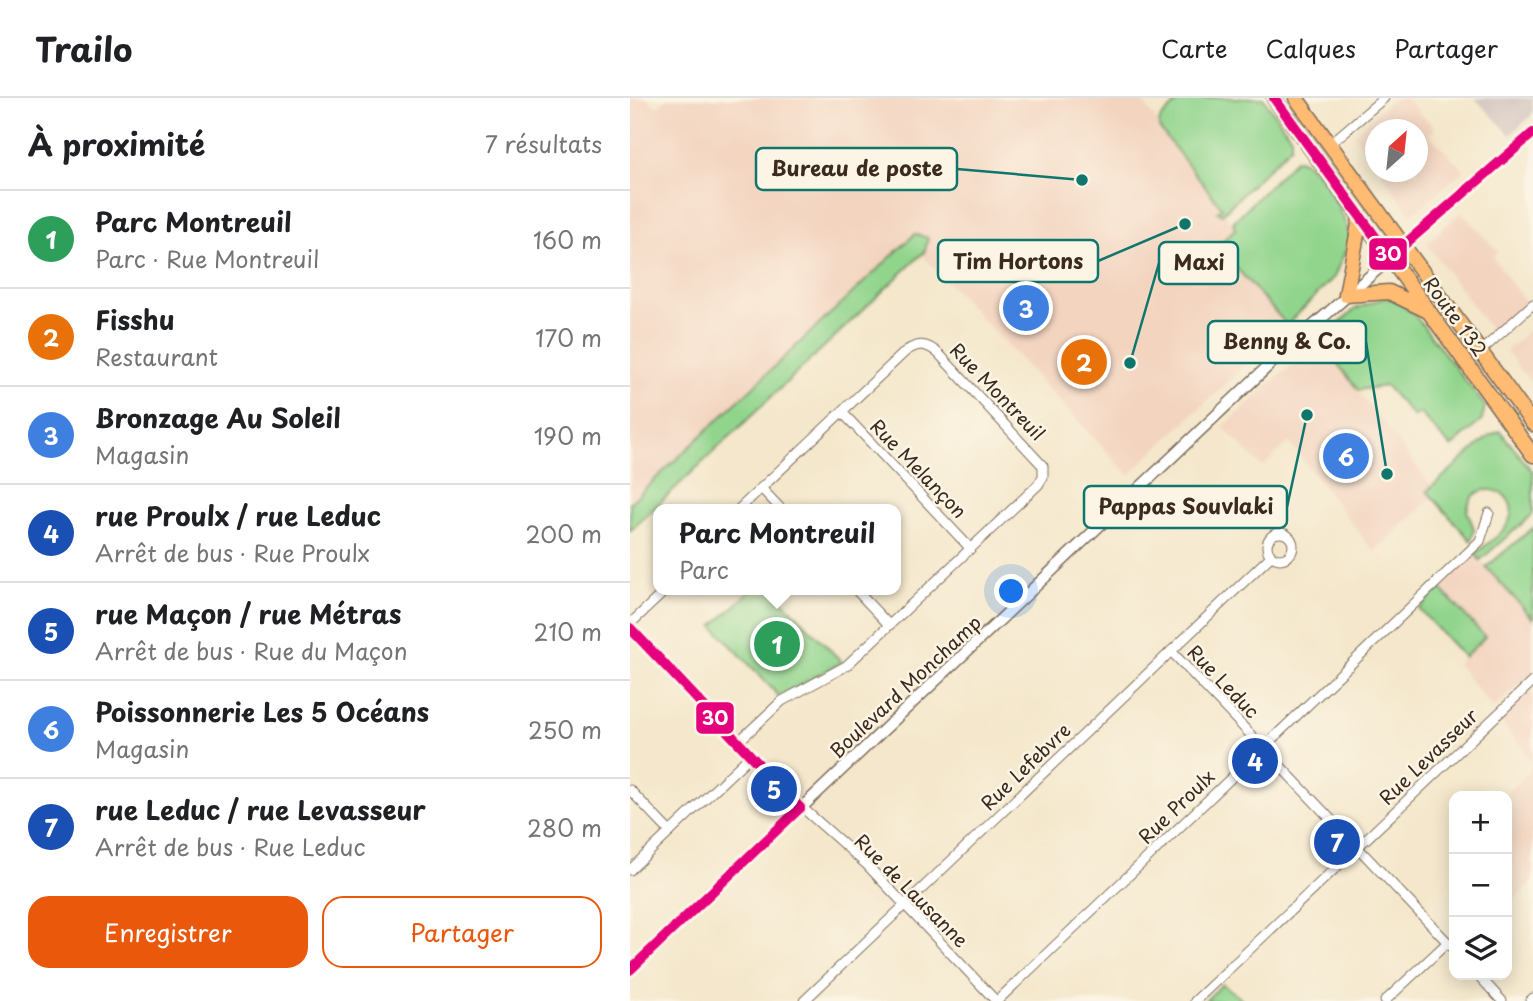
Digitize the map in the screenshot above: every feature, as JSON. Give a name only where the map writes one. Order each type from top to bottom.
[{"type":"highway","name":"Route 132","points":[[1274,98],[1533,455]]},
{"type":"highway","name":"Route 132","points":[[1296,98],[1533,424]]},
{"type":"highway","points":[[1360,218],[1346,295],[1389,292],[1427,310]]},
{"type":"street","points":[[1331,144],[1384,98]]},
{"type":"street","name":"Boulevard Monchamp","points":[[630,970],[1346,295],[1533,133]]},
{"type":"street","points":[[1481,351],[1533,304]]},
{"type":"street","name":"Rue Montreuil","points":[[738,742],[785,699],[841,670],[1038,485],[1043,477],[1043,466],[939,354],[928,346],[912,347],[743,504]]},
{"type":"street","name":"Rue Melançon","points":[[842,412],[970,548]]},
{"type":"street","points":[[761,488],[776,504]]},
{"type":"street","name":"Rue Proulx","points":[[996,1001],[1480,541],[1489,513]]},
{"type":"street","name":"Rue Lefebvre","points":[[804,1001],[1270,557]]},
{"type":"street","points":[[630,626],[661,595]]},
{"type":"street","points":[[861,595],[889,625]]},
{"type":"street","name":"Rue de Lausanne","points":[[630,626],[800,808],[867,865],[996,1001]]},
{"type":"street","name":"Rue Leduc","points":[[1171,651],[1449,944]]},
{"type":"street","name":"Rue Levasseur","points":[[1195,1001],[1533,681]]},
{"type":"street","points":[[630,870],[750,756]]},
{"type":"street","points":[[630,790],[670,832]]},
{"type":"street","points":[[1385,1001],[1449,948]]},
{"type":"street","points":[[1483,980],[1502,1001]]},
{"type":"shaded area","points":[[630,98],[647,98],[657,108],[667,98],[1140,98],[1236,229],[1206,257],[1233,264],[1287,325],[1129,475],[921,254],[925,251],[915,234],[630,503]]},
{"type":"shaded area","points":[[1394,98],[1405,98],[1426,119],[1371,119]]},
{"type":"shaded area","points":[[1475,98],[1533,98],[1533,114],[1510,135]]},
{"type":"shaded area","points":[[1428,121],[1435,128],[1429,135],[1464,170],[1411,215],[1388,182],[1428,182]]},
{"type":"shaded area","points":[[1365,125],[1365,151],[1354,135]]},
{"type":"shaded area","points":[[1461,212],[1498,251],[1493,257],[1526,303],[1493,333],[1427,244]]},
{"type":"shaded area","points":[[1533,326],[1533,385],[1506,351]]},
{"type":"shaded area","points":[[1321,343],[1432,486],[1427,491],[1432,497],[1374,552],[1289,442],[1262,467],[1223,427],[1270,383]]},
{"type":"shaded area","points":[[1475,554],[1533,619],[1533,672],[1493,709],[1457,664],[1485,637],[1440,588]]},
{"type":"shaded area","points":[[1533,689],[1533,763],[1500,720]]},
{"type":"shaded area","points":[[1533,768],[1533,881],[1512,902],[1512,791],[1508,791]]},
{"type":"green space","points":[[1182,98],[1263,98],[1291,137],[1291,146],[1222,214],[1217,212],[1222,208],[1159,128],[1160,119]]},
{"type":"green space","points":[[1296,159],[1313,169],[1330,192],[1344,219],[1350,240],[1334,277],[1287,325],[1233,264],[1223,260],[1216,265],[1205,258],[1235,229],[1233,222]]},
{"type":"green space","points":[[915,234],[928,238],[925,251],[658,504],[653,504],[653,509],[630,531],[630,503]]},
{"type":"green space","points":[[1384,298],[1393,299],[1413,313],[1485,406],[1482,420],[1451,447],[1420,413],[1414,417],[1386,386],[1358,390],[1320,341],[1355,309]]},
{"type":"green space","points":[[1500,431],[1533,472],[1533,514],[1480,560],[1475,554],[1508,524],[1512,509],[1509,501],[1503,494],[1486,490],[1471,500],[1467,511],[1474,529],[1471,541],[1427,491],[1489,436]]},
{"type":"green space","points":[[1533,528],[1533,619],[1486,567]]},
{"type":"green space","points":[[1440,588],[1485,637],[1464,657],[1419,609]]},
{"type":"green space","points":[[747,595],[777,595],[842,662],[779,696],[713,626]]},
{"type":"green space","points":[[1222,984],[1244,1001],[1205,1001]]},
{"type":"transit line","name":"30","points":[[1274,98],[1390,257],[1533,133]]},
{"type":"transit line","name":"30","points":[[630,628],[800,808]]},
{"type":"transit line","name":"30","points":[[630,970],[800,808]]},
{"type":"place","name":"Bureau de poste","points":[[1082,180]]},
{"type":"place","name":"Tim Hortons","points":[[1185,224]]},
{"type":"place","name":"Bronzage Au Soleil","points":[[1026,308]]},
{"type":"place","name":"Fisshu","points":[[1084,362]]},
{"type":"place","name":"Maxi","points":[[1130,363]]},
{"type":"place","name":"Pappas Souvlaki","points":[[1307,415]]},
{"type":"place","name":"Poissonnerie Les 5 Océans","points":[[1346,456]]},
{"type":"place","name":"Benny & Co.","points":[[1387,474]]},
{"type":"place","name":"Parc Montreuil","points":[[777,644]]},
{"type":"place","name":"rue Proulx / rue Leduc","points":[[1255,761]]},
{"type":"place","name":"rue Maçon / rue Métras","points":[[774,789]]},
{"type":"place","name":"rue Leduc / rue Levasseur","points":[[1337,842]]}]
